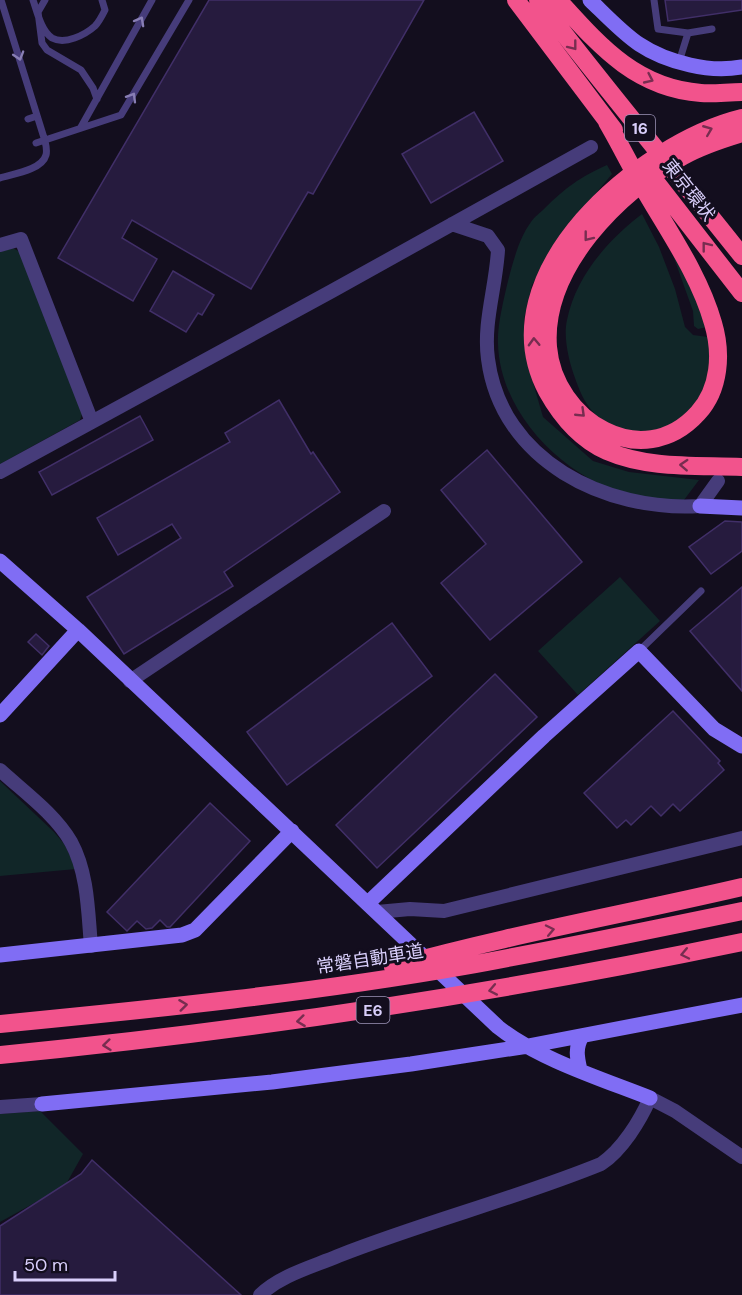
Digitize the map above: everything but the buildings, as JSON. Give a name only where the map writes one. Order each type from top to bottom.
[{"type":"highway","name":"東京環状","points":[[516,0],[607,122],[742,293]]},
{"type":"highway","name":"東京環状","points":[[538,0],[599,80],[742,256]]},
{"type":"highway","points":[[558,0],[609,54],[638,74],[658,83],[690,91],[742,92]]},
{"type":"highway","points":[[742,118],[705,131],[584,219],[557,255],[543,286],[533,334],[534,352],[544,386],[562,416],[590,442],[606,451],[634,460],[742,467]]},
{"type":"highway","points":[[607,122],[674,237],[706,301],[715,331],[718,361],[716,379],[710,396],[691,422],[678,431],[641,441],[609,433],[591,423],[567,398],[558,382],[550,357],[548,331],[550,314],[564,274],[575,255],[624,188]]},
{"type":"highway","points":[[679,150],[742,133]]},
{"type":"highway","points":[[310,989],[462,948],[742,887]]},
{"type":"highway","name":"常磐自動車道","points":[[0,1024],[310,989],[464,966],[742,911]]},
{"type":"highway","name":"E6","points":[[0,1055],[111,1045],[310,1020],[482,992],[742,942]]},
{"type":"street","points":[[590,0],[633,41],[649,52],[678,62],[716,68],[742,67]]},
{"type":"street","points":[[0,472],[591,147]]},
{"type":"street","points":[[453,224],[488,236],[498,250],[487,334],[488,360],[501,408],[528,444],[545,461],[569,478],[594,489],[651,505],[677,508],[700,506],[742,508]]},
{"type":"street","points":[[0,245],[21,239],[92,422]]},
{"type":"street","points":[[700,506],[718,481]]},
{"type":"street","points":[[130,681],[384,511]]},
{"type":"street","points":[[0,561],[78,630],[498,1027],[512,1038],[528,1046],[675,1111],[742,1157]]},
{"type":"street","points":[[1,711],[78,630]]},
{"type":"street","points":[[373,907],[568,714],[639,651],[714,729],[742,746]]},
{"type":"street","points":[[0,770],[51,817],[70,841],[81,866],[85,885],[91,946]]},
{"type":"street","points":[[0,955],[182,935],[195,930],[292,831]]},
{"type":"street","points":[[373,907],[444,911],[742,838]]},
{"type":"street","points":[[0,1107],[272,1082],[528,1046],[742,1005]]},
{"type":"street","points":[[580,1070],[576,1056],[582,1036]]},
{"type":"street","points":[[260,1295],[292,1275],[366,1245],[601,1164],[609,1159],[618,1148],[644,1112],[650,1098]]},
{"type":"lane","points":[[0,178],[33,168],[43,162],[47,154],[45,141],[1,0]]},
{"type":"lane","points":[[33,0],[43,26],[51,37],[64,41],[97,25],[105,10],[102,0]]},
{"type":"lane","points":[[45,0],[38,12],[42,43],[47,50],[81,70],[93,88],[97,99]]},
{"type":"lane","points":[[81,127],[152,0]]},
{"type":"lane","points":[[36,143],[121,115],[189,0]]},
{"type":"lane","points":[[654,0],[658,29],[688,33],[712,29]]},
{"type":"lane","points":[[678,62],[688,33]]},
{"type":"lane","points":[[28,119],[37,116]]},
{"type":"lane","points":[[639,651],[700,591]]},
{"type":"green space","points":[[607,165],[612,174],[572,222],[532,285],[524,319],[526,350],[534,386],[543,417],[593,461],[629,472],[699,480],[684,500],[644,498],[613,490],[588,478],[564,462],[543,443],[525,421],[511,396],[502,371],[498,344],[500,321],[512,266],[523,235],[534,218],[559,195],[589,174]]},
{"type":"green space","points":[[642,214],[659,247],[675,289],[685,327],[693,335],[708,337],[711,361],[706,388],[688,414],[669,426],[635,433],[623,431],[605,422],[593,412],[585,400],[571,365],[566,342],[566,327],[571,304],[595,260],[617,235]]},
{"type":"green space","points":[[669,244],[673,244],[707,327],[698,329],[694,326],[693,311]]},
{"type":"green space","points":[[13,248],[20,252],[82,414],[80,420],[0,464],[0,252]]},
{"type":"green space","points":[[620,577],[660,621],[578,695],[538,651]]},
{"type":"green space","points":[[0,781],[54,832],[65,845],[76,869],[0,876]]},
{"type":"green space","points":[[40,1111],[83,1154],[65,1186],[0,1222],[0,1114]]}]
